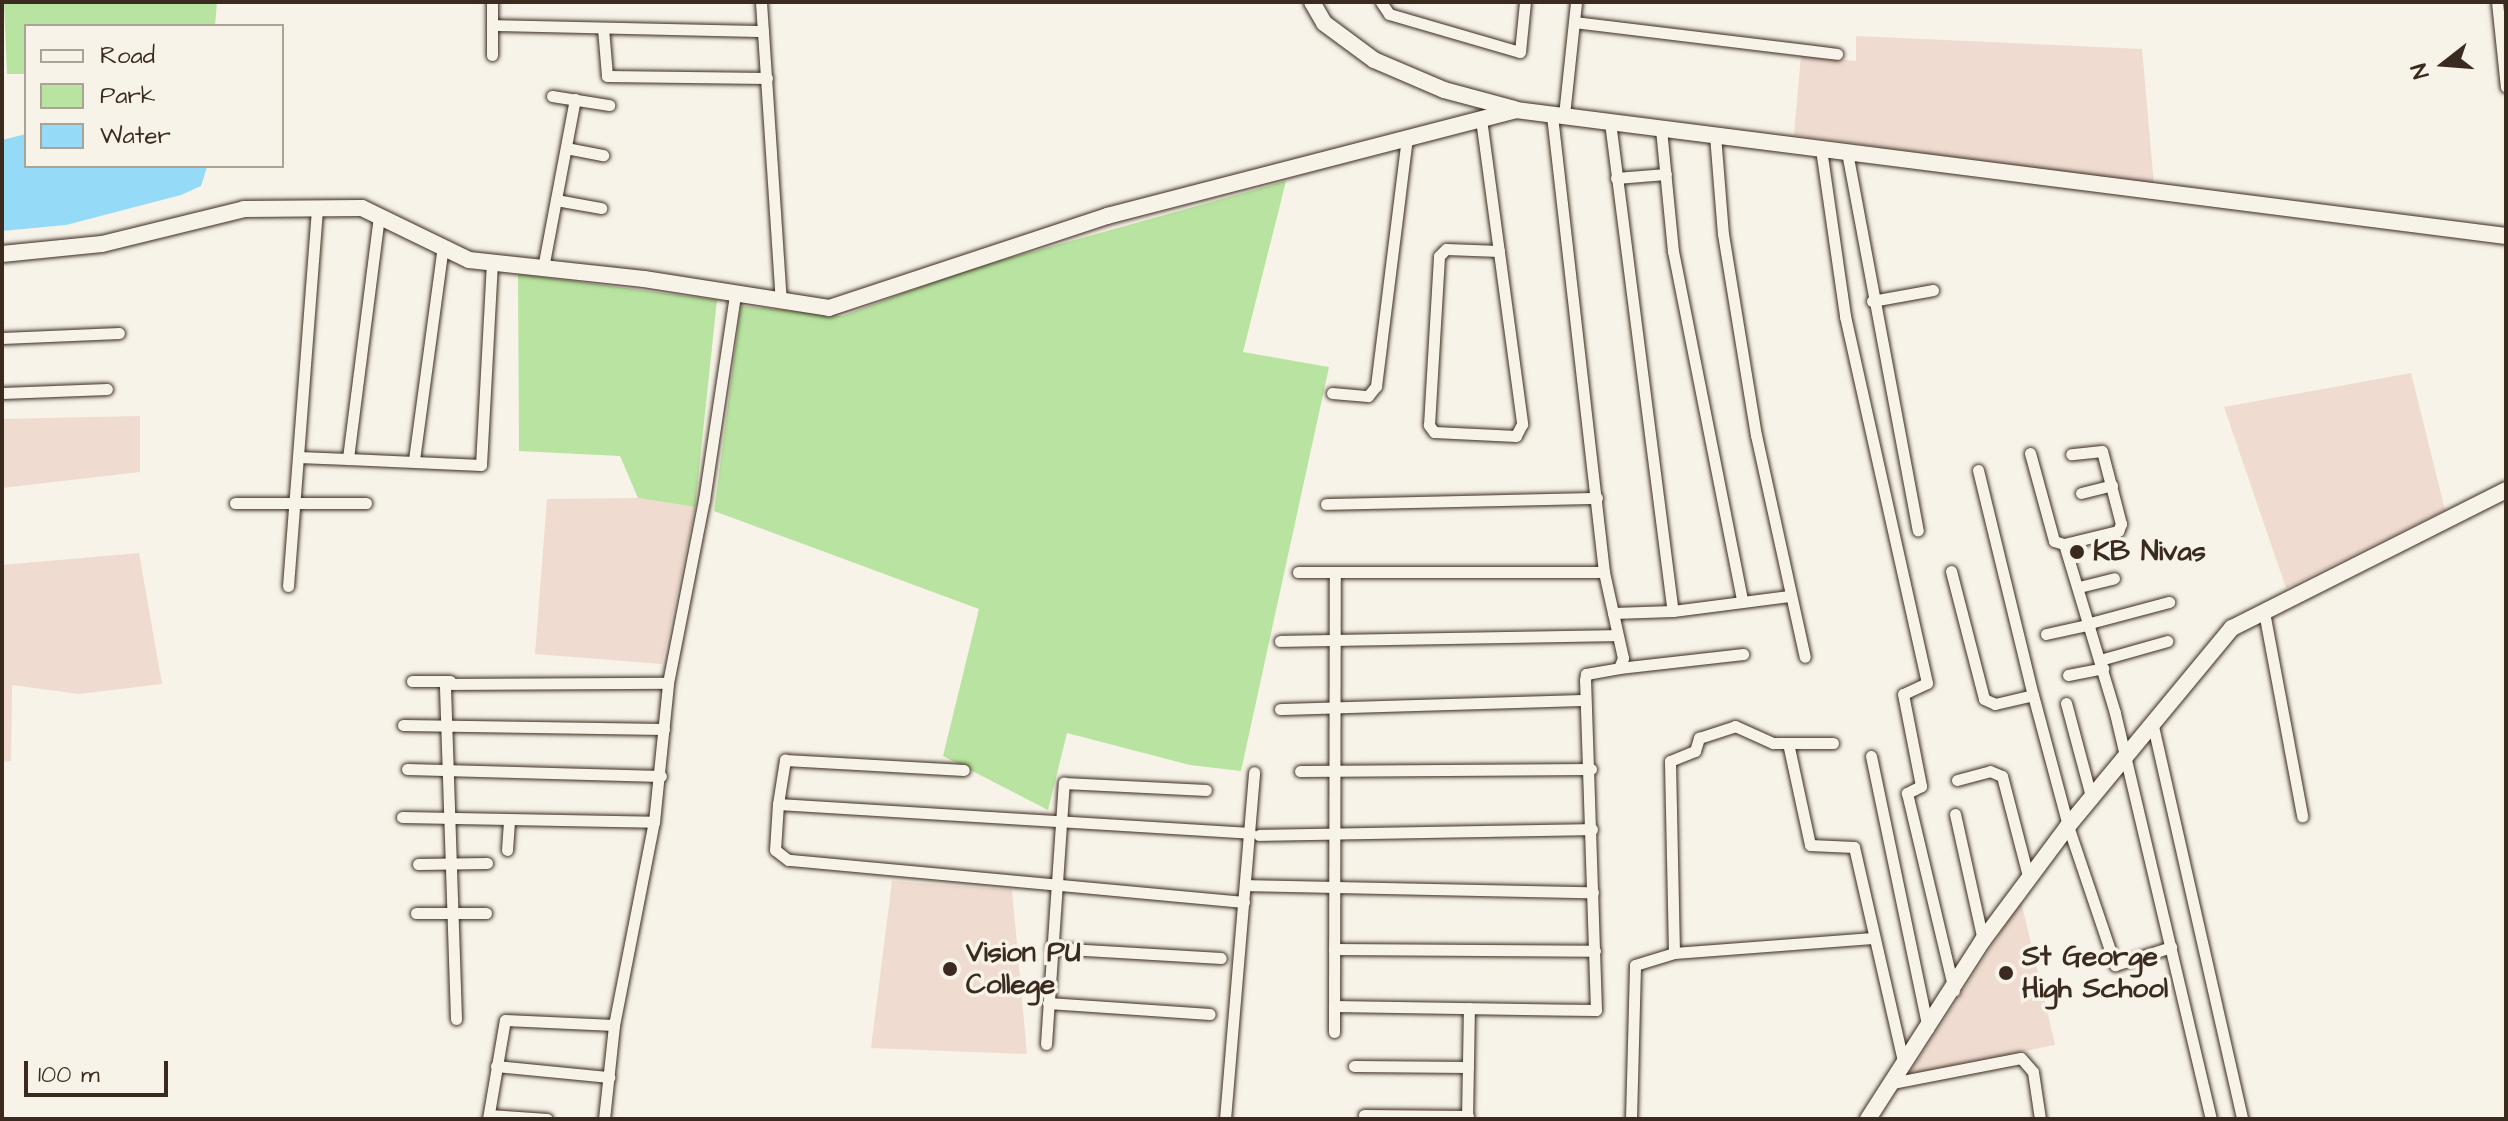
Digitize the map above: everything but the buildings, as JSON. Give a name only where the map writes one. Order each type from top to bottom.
[{"type":"main road","points":[[1312,2],[1324,23],[1374,60],[1444,90],[1516,110],[2506,236]]},
{"type":"main road","points":[[2,254],[102,244],[244,209],[362,208],[469,260],[829,308],[1107,216],[1516,110]]},
{"type":"main road","points":[[1868,1119],[1954,991],[1983,940],[2068,826],[2232,628],[2506,490]]},
{"type":"street","points":[[492,2],[492,55]]},
{"type":"street","points":[[761,2],[781,301]]},
{"type":"street","points":[[1381,2],[1389,14],[1520,52],[1525,2]]},
{"type":"street","points":[[1576,2],[1558,114],[1604,572],[1623,658],[1619,668]]},
{"type":"street","points":[[2497,2],[2506,87]]},
{"type":"street","points":[[1574,22],[1837,54]]},
{"type":"street","points":[[492,25],[763,31]]},
{"type":"street","points":[[603,28],[607,76],[767,78]]},
{"type":"street","points":[[552,96],[609,105]]},
{"type":"street","points":[[543,268],[575,99]]},
{"type":"street","points":[[1481,119],[1499,251],[1521,431],[1516,436],[1434,432],[1429,425],[1439,256],[1446,249],[1499,251]]},
{"type":"street","points":[[1610,122],[1673,611]]},
{"type":"street","points":[[1661,129],[1678,281],[1742,601]]},
{"type":"street","points":[[1715,135],[1723,234],[1789,596],[1805,657]]},
{"type":"street","points":[[1332,393],[1368,396],[1376,386],[1407,138]]},
{"type":"street","points":[[566,148],[603,155]]},
{"type":"street","points":[[1821,149],[1845,316],[1927,683],[1903,694],[1921,786],[1907,793],[1954,991]]},
{"type":"street","points":[[1847,152],[1872,301],[1918,530]]},
{"type":"street","points":[[1616,178],[1666,174]]},
{"type":"street","points":[[556,200],[601,208]]},
{"type":"street","points":[[288,586],[317,208]]},
{"type":"street","points":[[348,459],[379,216]]},
{"type":"street","points":[[414,460],[443,246]]},
{"type":"street","points":[[298,457],[482,463],[492,262]]},
{"type":"street","points":[[1872,301],[1933,290]]},
{"type":"street","points":[[604,1119],[614,1025],[661,776],[668,683],[704,500],[735,294]]},
{"type":"street","points":[[2,338],[119,333]]},
{"type":"street","points":[[2,393],[107,389]]},
{"type":"street","points":[[2064,544],[2118,531],[2121,524],[2102,451],[2071,454]]},
{"type":"street","points":[[2030,453],[2051,533],[2064,544],[2102,664],[2211,1119]]},
{"type":"street","points":[[1978,470],[2068,826],[2115,965],[2171,947]]},
{"type":"street","points":[[2081,493],[2112,485]]},
{"type":"street","points":[[1326,504],[1597,498]]},
{"type":"street","points":[[235,503],[366,503]]},
{"type":"street","points":[[1951,571],[1984,699],[1995,704],[2033,695]]},
{"type":"street","points":[[1298,572],[1604,572]]},
{"type":"street","points":[[1334,1032],[1332,708],[1335,572]]},
{"type":"street","points":[[2079,587],[2114,578]]},
{"type":"street","points":[[1613,613],[1673,611],[1789,596]]},
{"type":"street","points":[[2046,634],[2169,602]]},
{"type":"street","points":[[2264,612],[2302,816]]},
{"type":"street","points":[[1280,641],[1617,635]]},
{"type":"street","points":[[2068,675],[2167,641]]},
{"type":"street","points":[[1334,1006],[1596,1010],[1586,674],[1743,654]]},
{"type":"street","points":[[412,681],[668,683]]},
{"type":"street","points":[[450,681],[443,689],[455,913],[456,1019]]},
{"type":"street","points":[[1280,709],[1585,700]]},
{"type":"street","points":[[2066,703],[2092,800]]},
{"type":"street","points":[[403,725],[664,729]]},
{"type":"street","points":[[1674,953],[1670,761],[1695,751],[1699,738],[1735,726],[1769,743],[1833,743]]},
{"type":"street","points":[[2153,726],[2242,1119]]},
{"type":"street","points":[[1788,743],[1808,840],[1814,847],[1854,847],[1872,938],[1904,1065]]},
{"type":"street","points":[[1871,756],[1928,1030]]},
{"type":"street","points":[[964,770],[785,760],[775,850],[788,860],[1244,902]]},
{"type":"street","points":[[407,769],[661,776]]},
{"type":"street","points":[[1300,771],[1591,769]]},
{"type":"street","points":[[1957,780],[1990,771],[2002,776],[2029,880]]},
{"type":"street","points":[[1225,1119],[1244,902],[1254,834],[1254,772]]},
{"type":"street","points":[[1046,1044],[1064,783],[1206,790]]},
{"type":"street","points":[[778,804],[1254,834],[1592,829]]},
{"type":"street","points":[[1955,814],[1983,940]]},
{"type":"street","points":[[402,817],[654,822]]},
{"type":"street","points":[[507,850],[509,820]]},
{"type":"street","points":[[418,864],[487,863]]},
{"type":"street","points":[[1246,885],[1593,892]]},
{"type":"street","points":[[416,913],[486,913]]},
{"type":"street","points":[[1631,1119],[1635,965],[1674,953],[1872,938]]},
{"type":"street","points":[[1051,948],[1221,958]]},
{"type":"street","points":[[1334,949],[1595,951]]},
{"type":"street","points":[[1048,1003],[1210,1014]]},
{"type":"street","points":[[1364,1115],[1468,1117],[1469,1008]]},
{"type":"street","points":[[547,1119],[489,1117],[505,1020],[614,1025]]},
{"type":"street","points":[[1892,1083],[2021,1058],[2033,1072],[2040,1119]]},
{"type":"street","points":[[496,1066],[609,1077]]},
{"type":"street","points":[[1354,1066],[1468,1067]]},
{"type":"shaded area","points":[[1856,36],[2142,49],[2154,185],[1794,135],[1801,56],[1856,61]]},
{"type":"shaded area","points":[[2411,373],[2445,510],[2286,588],[2224,407]]},
{"type":"shaded area","points":[[140,416],[140,472],[2,488],[2,419]]},
{"type":"shaded area","points":[[638,498],[695,507],[662,664],[535,654],[547,499]]},
{"type":"shaded area","points":[[139,553],[162,684],[79,694],[12,685],[11,761],[2,762],[2,565]]},
{"type":"shaded area","name":"Vision PU College","points":[[892,881],[1012,890],[1027,1054],[871,1048]]},
{"type":"shaded area","name":"St George High School","points":[[2021,901],[2055,1045],[1909,1074]]},
{"type":"green space","points":[[4,2],[217,2],[215,24],[24,24],[24,74],[7,74]]},
{"type":"green space","points":[[1286,181],[1243,352],[1329,367],[1241,771],[1190,765],[1067,733],[1048,810],[943,756],[979,609],[714,511],[741,306],[842,316],[967,270]]},
{"type":"green space","points":[[518,274],[717,300],[695,507],[638,498],[620,456],[519,451]]},
{"type":"water","points":[[24,134],[24,168],[207,168],[201,186],[181,195],[66,225],[2,231],[2,140]]},
{"type":"place","name":"KB Nivas","points":[[2077,552]]},
{"type":"place","name":"Vision PU College","points":[[950,969]]},
{"type":"place","name":"St George High School","points":[[2006,973]]}]
